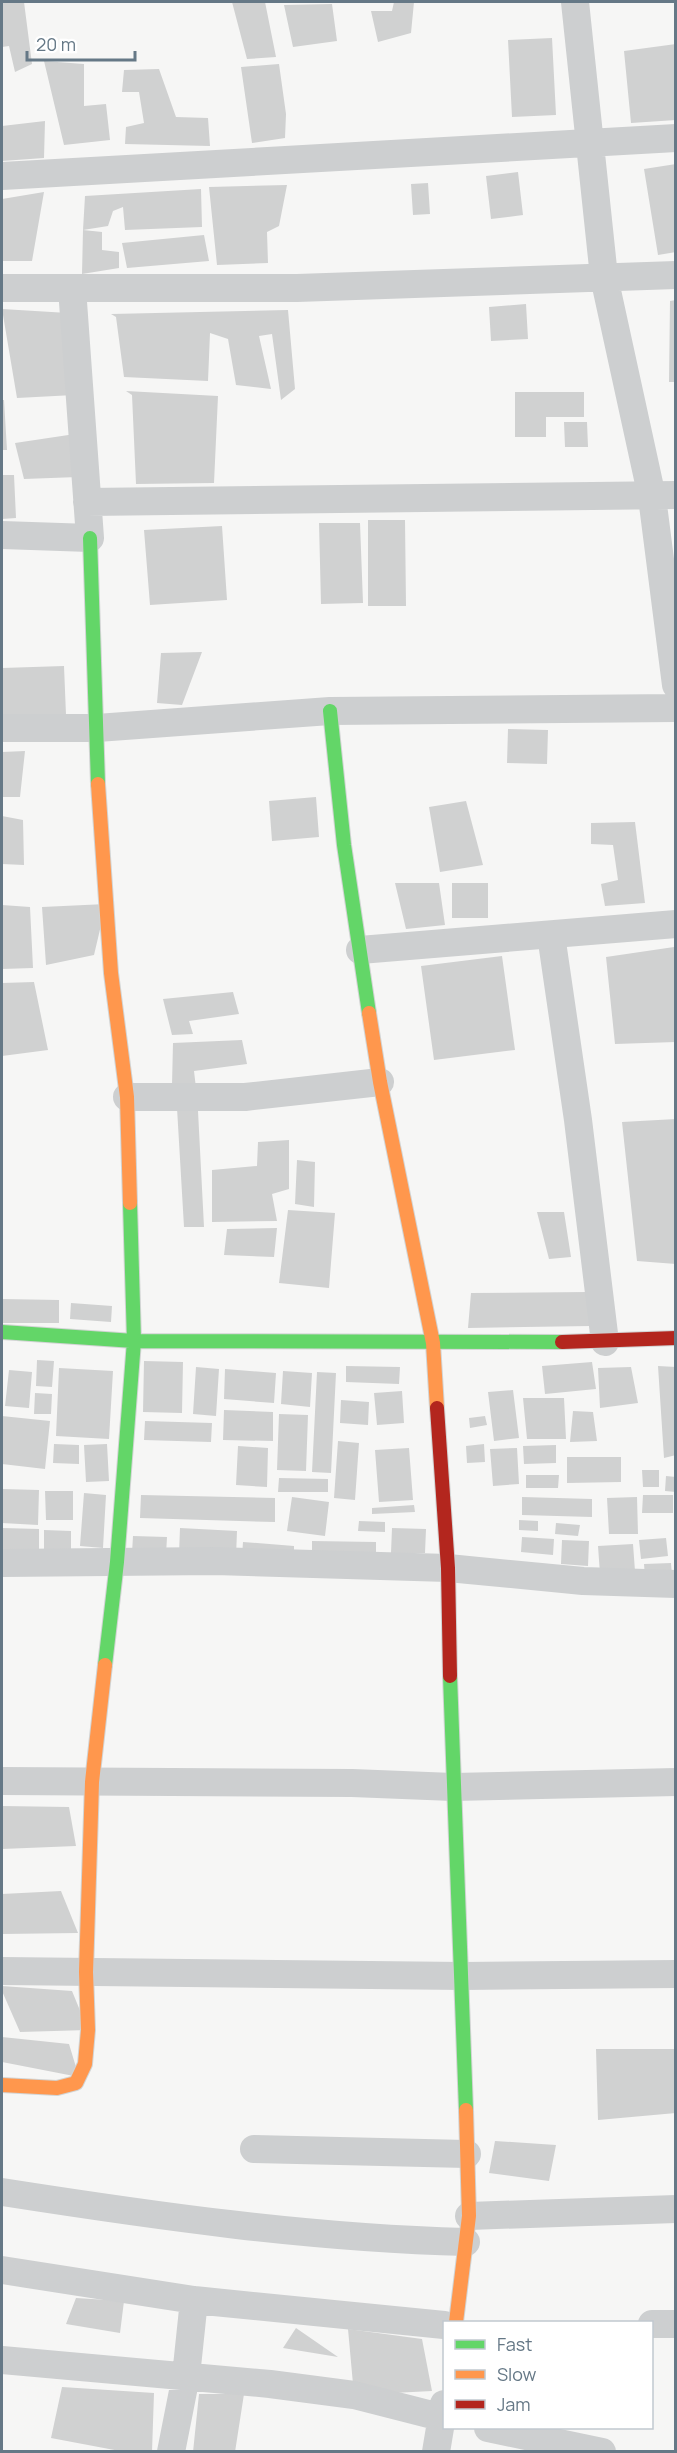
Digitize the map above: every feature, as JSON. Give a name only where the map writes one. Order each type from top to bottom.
[{"type":"street","points":[[575,2],[604,277],[664,496],[675,685]]},
{"type":"street","points":[[2,176],[675,138]]},
{"type":"street","points":[[2,288],[297,288],[675,275]]},
{"type":"street","points":[[2,2085],[57,2088],[76,2083],[85,2064],[88,2030],[86,1972],[92,1782],[117,1562],[134,1341],[127,1097],[111,973],[99,811],[90,538],[72,288]]},
{"type":"street","points":[[87,502],[664,496]]},
{"type":"street","points":[[2,536],[90,538]]},
{"type":"street","points":[[2,728],[97,728],[330,711],[675,708]]},
{"type":"street","points":[[330,711],[344,845],[380,1082],[433,1343],[448,1568],[453,1787],[463,1976],[468,2229],[456,2321]]},
{"type":"street","points":[[360,950],[675,924]]},
{"type":"street","points":[[551,935],[578,1120],[605,1342]]},
{"type":"street","points":[[127,1097],[244,1097],[380,1082]]},
{"type":"street","points":[[2,1332],[134,1341],[433,1343],[605,1342],[675,1338]]},
{"type":"street","points":[[2,1563],[215,1561],[448,1568],[583,1581],[675,1584]]},
{"type":"street","points":[[2,1781],[352,1783],[453,1787],[675,1782]]},
{"type":"street","points":[[2,1971],[463,1976],[675,1974]]},
{"type":"street","points":[[254,2149],[467,2154]]},
{"type":"street","points":[[2,2192],[139,2214],[324,2235],[468,2229],[675,2209]]},
{"type":"street","points":[[2,2270],[194,2300],[443,2325]]},
{"type":"street","points":[[171,2451],[186,2376],[194,2300]]},
{"type":"street","points":[[653,2324],[675,2324]]},
{"type":"street","points":[[2,2360],[270,2384],[354,2395],[443,2413]]},
{"type":"street","points":[[436,2451],[443,2418]]},
{"type":"street","points":[[498,2429],[602,2451]]},
{"type":"building","points":[[2,2],[24,2],[32,64],[15,72],[9,46],[2,47]]},
{"type":"building","points":[[232,2],[265,2],[276,57],[247,59]]},
{"type":"building","points":[[394,2],[414,2],[411,33],[378,42],[371,11],[392,11]]},
{"type":"building","points":[[332,4],[337,41],[293,47],[284,5]]},
{"type":"building","points":[[552,38],[556,115],[512,117],[508,40]]},
{"type":"building","points":[[676,44],[676,120],[631,123],[624,51]]},
{"type":"building","points":[[44,61],[84,64],[84,106],[106,104],[110,140],[64,145]]},
{"type":"building","points":[[279,64],[286,114],[285,138],[252,143],[241,67]]},
{"type":"building","points":[[159,69],[176,117],[208,118],[210,146],[125,144],[126,127],[144,123],[139,92],[122,92],[124,70]]},
{"type":"building","points":[[45,121],[44,158],[2,161],[2,126]]},
{"type":"building","points":[[676,164],[676,252],[658,255],[644,169]]},
{"type":"building","points":[[518,172],[523,215],[491,219],[486,176]]},
{"type":"building","points":[[428,183],[430,214],[413,215],[411,184]]},
{"type":"building","points":[[287,185],[279,226],[267,232],[268,263],[217,265],[209,187]]},
{"type":"building","points":[[201,189],[202,227],[125,230],[123,207],[113,211],[108,226],[83,230],[85,196]]},
{"type":"building","points":[[44,192],[32,261],[2,261],[2,199]]},
{"type":"building","points":[[83,230],[102,232],[102,250],[119,252],[119,268],[82,274]]},
{"type":"building","points":[[204,235],[209,261],[127,268],[122,243]]},
{"type":"building","points":[[676,300],[676,382],[669,382],[670,301]]},
{"type":"building","points":[[526,304],[528,339],[491,341],[489,307]]},
{"type":"building","points":[[2,309],[68,313],[74,395],[17,398]]},
{"type":"building","points":[[288,310],[295,389],[281,400],[272,334],[259,336],[271,389],[236,385],[228,339],[210,333],[208,381],[124,377],[116,317],[111,314]]},
{"type":"building","points":[[126,391],[218,396],[214,483],[136,484],[132,395]]},
{"type":"building","points":[[515,392],[584,392],[584,417],[546,417],[546,437],[515,437]]},
{"type":"building","points":[[2,400],[4,400],[7,450],[2,450]]},
{"type":"building","points":[[564,422],[587,422],[588,447],[565,447]]},
{"type":"building","points":[[75,434],[78,477],[24,479],[15,443]]},
{"type":"building","points":[[2,475],[14,475],[16,518],[2,519]]},
{"type":"building","points":[[368,520],[405,520],[406,606],[368,606]]},
{"type":"building","points":[[319,523],[360,523],[363,603],[321,604]]},
{"type":"building","points":[[222,526],[227,600],[150,605],[144,530]]},
{"type":"building","points":[[202,652],[182,705],[157,703],[161,653]]},
{"type":"building","points":[[64,666],[66,715],[2,716],[2,668]]},
{"type":"building","points":[[508,729],[548,730],[547,764],[507,763]]},
{"type":"building","points":[[25,751],[20,797],[2,797],[2,752]]},
{"type":"building","points":[[316,797],[319,837],[272,841],[269,801]]},
{"type":"building","points":[[466,801],[483,865],[440,872],[429,807]]},
{"type":"building","points":[[2,816],[23,820],[24,865],[2,864]]},
{"type":"building","points":[[635,822],[645,903],[605,906],[601,884],[618,880],[613,845],[591,844],[591,823]]},
{"type":"building","points":[[395,883],[439,883],[445,925],[406,929]]},
{"type":"building","points":[[452,883],[488,883],[488,918],[452,918]]},
{"type":"building","points":[[106,904],[94,955],[46,965],[42,907]]},
{"type":"building","points":[[2,905],[30,907],[33,968],[2,969]]},
{"type":"building","points":[[674,947],[676,1042],[615,1044],[606,957]]},
{"type":"building","points":[[502,956],[515,1050],[434,1060],[421,966]]},
{"type":"building","points":[[34,982],[48,1050],[2,1056],[2,983]]},
{"type":"building","points":[[233,992],[239,1014],[189,1021],[193,1034],[172,1035],[163,999]]},
{"type":"building","points":[[242,1040],[247,1064],[194,1071],[196,1088],[172,1085],[173,1043]]},
{"type":"building","points":[[177,1108],[198,1111],[204,1227],[184,1227]]},
{"type":"building","points":[[676,1119],[676,1264],[637,1261],[622,1122]]},
{"type":"building","points":[[289,1140],[289,1189],[272,1194],[277,1221],[212,1222],[212,1170],[257,1166],[258,1142]]},
{"type":"building","points":[[297,1160],[315,1162],[314,1207],[295,1204]]},
{"type":"building","points":[[288,1210],[335,1213],[329,1288],[279,1283]]},
{"type":"building","points":[[537,1212],[564,1212],[571,1257],[549,1259]]},
{"type":"building","points":[[277,1228],[274,1257],[224,1255],[227,1229]]},
{"type":"building","points":[[588,1292],[591,1326],[468,1328],[471,1293]]},
{"type":"building","points":[[2,1299],[59,1300],[59,1323],[2,1323]]},
{"type":"building","points":[[71,1303],[112,1306],[111,1322],[70,1319]]},
{"type":"building","points":[[37,1360],[54,1361],[52,1387],[36,1386]]},
{"type":"building","points":[[144,1361],[183,1362],[182,1413],[143,1412]]},
{"type":"building","points":[[592,1362],[596,1389],[545,1394],[542,1366]]},
{"type":"building","points":[[346,1366],[400,1367],[399,1384],[346,1382]]},
{"type":"building","points":[[658,1366],[676,1367],[676,1455],[664,1458]]},
{"type":"building","points":[[196,1367],[219,1369],[216,1416],[193,1414]]},
{"type":"building","points":[[631,1367],[638,1403],[600,1408],[598,1368]]},
{"type":"building","points":[[59,1368],[113,1371],[109,1439],[56,1436]]},
{"type":"building","points":[[225,1369],[276,1373],[274,1403],[224,1399]]},
{"type":"building","points":[[9,1370],[32,1372],[29,1408],[5,1406]]},
{"type":"building","points":[[283,1371],[312,1373],[310,1407],[281,1404]]},
{"type":"building","points":[[317,1372],[336,1373],[331,1473],[312,1472]]},
{"type":"building","points":[[513,1390],[519,1438],[494,1441],[488,1392]]},
{"type":"building","points":[[402,1391],[404,1423],[377,1425],[374,1393]]},
{"type":"building","points":[[35,1393],[52,1394],[51,1414],[34,1414]]},
{"type":"building","points":[[523,1398],[564,1398],[566,1439],[527,1439]]},
{"type":"building","points":[[341,1400],[369,1402],[368,1425],[340,1423]]},
{"type":"building","points":[[224,1410],[273,1412],[273,1441],[223,1440]]},
{"type":"building","points":[[573,1411],[593,1412],[597,1441],[570,1442]]},
{"type":"building","points":[[279,1414],[308,1415],[306,1471],[277,1470]]},
{"type":"building","points":[[2,1416],[50,1421],[45,1469],[2,1464]]},
{"type":"building","points":[[485,1416],[487,1425],[470,1428],[469,1418]]},
{"type":"building","points":[[145,1421],[212,1423],[211,1442],[144,1440]]},
{"type":"building","points":[[338,1441],[359,1443],[355,1500],[334,1498]]},
{"type":"building","points":[[54,1444],[79,1445],[79,1464],[53,1463]]},
{"type":"building","points":[[107,1444],[109,1481],[86,1482],[84,1445]]},
{"type":"building","points":[[484,1444],[485,1462],[467,1463],[466,1446]]},
{"type":"building","points":[[556,1445],[556,1463],[524,1464],[523,1446]]},
{"type":"building","points":[[238,1446],[268,1448],[267,1487],[236,1485]]},
{"type":"building","points":[[409,1448],[413,1500],[379,1502],[375,1450]]},
{"type":"building","points":[[517,1448],[519,1484],[493,1486],[490,1449]]},
{"type":"building","points":[[567,1457],[621,1457],[621,1482],[567,1483]]},
{"type":"building","points":[[642,1470],[659,1470],[659,1487],[643,1487]]},
{"type":"building","points":[[526,1475],[559,1475],[558,1488],[526,1488]]},
{"type":"building","points":[[666,1476],[676,1477],[676,1492],[665,1491]]},
{"type":"building","points":[[279,1478],[328,1479],[328,1492],[278,1492]]},
{"type":"building","points":[[2,1489],[39,1490],[38,1525],[2,1523]]},
{"type":"building","points":[[45,1491],[73,1491],[73,1520],[46,1520]]},
{"type":"building","points":[[84,1493],[106,1495],[103,1548],[80,1546]]},
{"type":"building","points":[[141,1495],[275,1498],[275,1522],[140,1518]]},
{"type":"building","points":[[643,1495],[673,1495],[673,1513],[642,1513]]},
{"type":"building","points":[[292,1497],[329,1502],[325,1536],[287,1531]]},
{"type":"building","points":[[522,1497],[592,1499],[592,1517],[522,1515]]},
{"type":"building","points":[[637,1497],[638,1534],[609,1534],[607,1498]]},
{"type":"building","points":[[414,1505],[415,1512],[372,1514],[372,1508]]},
{"type":"building","points":[[519,1520],[538,1521],[538,1531],[519,1530]]},
{"type":"building","points":[[359,1521],[385,1522],[385,1532],[358,1531]]},
{"type":"building","points":[[556,1523],[580,1525],[578,1536],[555,1534]]},
{"type":"building","points":[[2,1528],[39,1529],[39,1554],[2,1552]]},
{"type":"building","points":[[180,1528],[237,1531],[236,1557],[179,1554]]},
{"type":"building","points":[[392,1528],[426,1529],[425,1553],[391,1553]]},
{"type":"building","points":[[44,1530],[71,1531],[71,1553],[44,1553]]},
{"type":"building","points":[[133,1536],[167,1537],[166,1555],[132,1553]]},
{"type":"building","points":[[522,1537],[554,1539],[553,1555],[521,1552]]},
{"type":"building","points":[[666,1538],[668,1556],[641,1559],[639,1540]]},
{"type":"building","points":[[562,1540],[589,1541],[588,1566],[561,1564]]},
{"type":"building","points":[[312,1541],[376,1542],[376,1561],[312,1560]]},
{"type":"building","points":[[243,1542],[294,1546],[294,1560],[242,1556]]},
{"type":"building","points":[[633,1544],[635,1571],[600,1574],[598,1546]]},
{"type":"building","points":[[671,1563],[672,1575],[645,1577],[644,1564]]},
{"type":"building","points":[[2,1806],[69,1807],[76,1846],[2,1849]]},
{"type":"building","points":[[61,1891],[78,1933],[2,1934],[2,1894]]},
{"type":"building","points":[[2,1986],[72,1991],[88,2030],[20,2032],[2,1991]]},
{"type":"building","points":[[2,2037],[69,2044],[79,2077],[2,2062]]},
{"type":"building","points":[[596,2049],[676,2049],[676,2113],[598,2120]]},
{"type":"building","points":[[495,2141],[556,2145],[549,2181],[489,2173]]},
{"type":"building","points":[[76,2298],[124,2301],[120,2333],[66,2324]]},
{"type":"building","points":[[296,2328],[338,2357],[283,2348]]},
{"type":"building","points":[[348,2329],[422,2339],[432,2391],[354,2395]]},
{"type":"building","points":[[62,2387],[154,2393],[152,2452],[125,2452],[51,2438]]},
{"type":"building","points":[[199,2394],[244,2394],[235,2452],[193,2452]]},
{"type":"traffic: fast","points":[[90,538],[98,784]]},
{"type":"traffic: fast","points":[[330,711],[344,845],[369,1013]]},
{"type":"traffic: fast","points":[[105,1665],[117,1562],[134,1341],[130,1203]]},
{"type":"traffic: fast","points":[[2,1332],[134,1341],[562,1342]]},
{"type":"traffic: fast","points":[[450,1676],[466,2110]]},
{"type":"traffic: slow","points":[[98,784],[111,973],[127,1097],[130,1203]]},
{"type":"traffic: slow","points":[[369,1013],[380,1082],[433,1343],[437,1408]]},
{"type":"traffic: slow","points":[[2,2085],[57,2088],[76,2083],[85,2064],[88,2030],[86,1972],[92,1782],[105,1665]]},
{"type":"traffic: slow","points":[[456,2321],[469,2216],[466,2110]]},
{"type":"traffic: jam","points":[[562,1342],[676,1338]]},
{"type":"traffic: jam","points":[[437,1408],[448,1568],[450,1676]]}]
